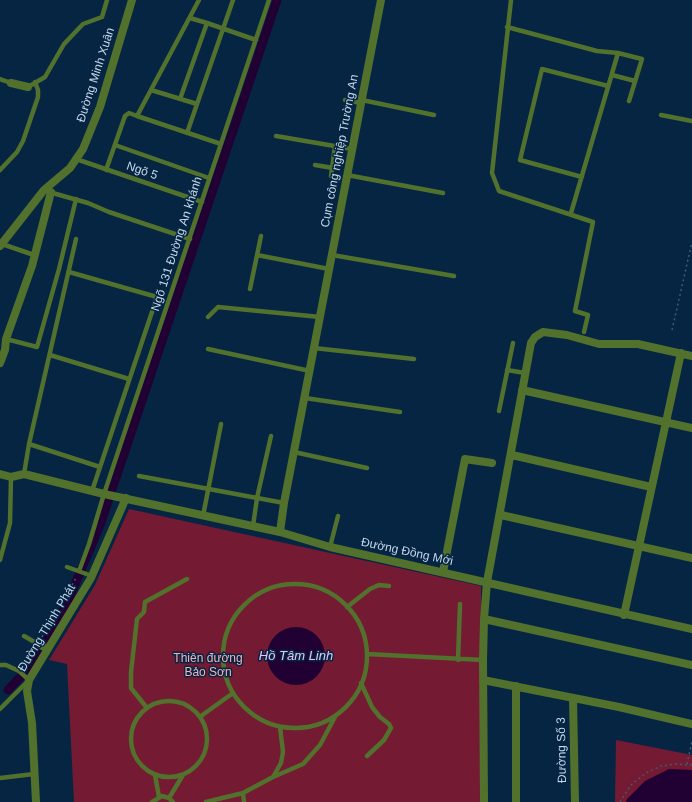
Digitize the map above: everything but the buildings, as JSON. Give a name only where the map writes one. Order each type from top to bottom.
[{"type":"street","name":"Đường Minh Xuân","points":[[1,245],[70,168],[83,149],[100,107],[132,0]]},
{"type":"street","name":"Cụm công nghiệp Trường An","points":[[320,316],[381,0]]},
{"type":"street","points":[[13,83],[31,85]]},
{"type":"street","points":[[0,363],[5,350],[6,339],[34,255],[48,191]]},
{"type":"street","points":[[280,532],[284,503],[320,316]]},
{"type":"street","points":[[484,802],[483,660],[487,582],[501,515],[531,343],[543,332],[567,335],[599,344],[638,344],[692,356]]},
{"type":"street","points":[[624,615],[681,353]]},
{"type":"street","points":[[522,390],[692,428]]},
{"type":"street","points":[[512,455],[651,487]]},
{"type":"street","points":[[443,572],[465,459],[492,463]]},
{"type":"street","points":[[0,474],[11,477],[24,474]]},
{"type":"street","name":"Đường Đồng Mới","points":[[24,474],[122,498],[280,532],[330,547],[487,582],[624,615],[692,629]]},
{"type":"street","name":"Đường Thịnh Phát","points":[[36,802],[32,723],[27,691],[28,678],[43,646],[91,576],[122,498]]},
{"type":"street","points":[[501,515],[692,558]]},
{"type":"street","points":[[484,619],[692,665]]},
{"type":"street","points":[[483,680],[692,724]]},
{"type":"street","points":[[516,686],[516,802]]},
{"type":"street","name":"Đường Số 3","points":[[573,698],[575,802]]},
{"type":"lane","points":[[0,170],[17,152],[23,141],[38,97],[38,90],[31,85],[45,77],[64,44],[83,24],[102,17],[107,0]]},
{"type":"lane","points":[[137,116],[199,0]]},
{"type":"lane","points":[[187,133],[233,0]]},
{"type":"lane","name":"Ngõ 131 Đường An khánh","points":[[79,571],[106,494],[269,0]]},
{"type":"lane","points":[[510,0],[492,173],[499,191],[571,213],[593,222],[575,311],[588,315],[584,332]]},
{"type":"lane","points":[[190,18],[256,40]]},
{"type":"lane","points":[[180,99],[207,23]]},
{"type":"lane","points":[[507,27],[597,51],[618,53],[642,58],[629,101]]},
{"type":"lane","points":[[571,213],[618,53]]},
{"type":"lane","points":[[582,177],[520,160],[542,69],[608,86]]},
{"type":"lane","points":[[612,75],[635,81]]},
{"type":"lane","points":[[0,79],[13,83]]},
{"type":"lane","points":[[151,90],[197,104]]},
{"type":"lane","points":[[345,100],[434,115]]},
{"type":"lane","points":[[106,170],[126,116],[129,113],[221,144]]},
{"type":"lane","points":[[661,115],[692,122]]},
{"type":"lane","points":[[276,136],[352,149]]},
{"type":"lane","points":[[115,145],[210,178]]},
{"type":"lane","points":[[331,176],[335,146]]},
{"type":"lane","name":"Ngõ 5","points":[[76,159],[202,202]]},
{"type":"lane","points":[[315,166],[333,168]]},
{"type":"lane","points":[[348,175],[443,193]]},
{"type":"lane","points":[[48,191],[190,239]]},
{"type":"lane","points":[[6,339],[37,347],[63,256],[76,200]]},
{"type":"lane","points":[[250,289],[261,236]]},
{"type":"lane","points":[[24,474],[29,444],[76,239]]},
{"type":"lane","points":[[1,245],[34,255]]},
{"type":"lane","points":[[257,255],[329,269]]},
{"type":"lane","points":[[332,255],[454,276]]},
{"type":"lane","points":[[69,272],[157,297],[92,491]]},
{"type":"lane","points":[[208,317],[218,307],[320,316]]},
{"type":"lane","points":[[499,411],[513,342]]},
{"type":"lane","points":[[314,348],[414,359]]},
{"type":"lane","points":[[208,349],[310,371]]},
{"type":"lane","points":[[50,355],[129,379]]},
{"type":"lane","points":[[507,370],[526,373]]},
{"type":"lane","points":[[305,398],[400,412]]},
{"type":"lane","points":[[203,516],[221,424]]},
{"type":"lane","points":[[253,526],[257,498],[271,436]]},
{"type":"lane","points":[[29,444],[100,467]]},
{"type":"lane","points":[[294,452],[367,468]]},
{"type":"lane","points":[[139,476],[207,490],[284,503]]},
{"type":"lane","points":[[0,560],[10,523],[11,477]]},
{"type":"lane","points":[[330,547],[338,516]]},
{"type":"lane","points":[[67,567],[91,576]]},
{"type":"lane","points":[[147,708],[132,688],[131,665],[137,619],[144,612],[145,602],[186,579]]},
{"type":"lane","points":[[300,584],[319,588],[328,592],[347,607],[361,627],[367,654],[366,666],[361,682],[350,702],[336,715],[309,727],[280,727],[270,724],[253,715],[245,708],[233,693],[223,666],[226,636],[236,614],[254,597],[281,585],[300,584]]},
{"type":"lane","points":[[347,607],[370,589],[379,586],[389,586]]},
{"type":"lane","points":[[458,660],[460,604]]},
{"type":"lane","points":[[24,636],[43,646]]},
{"type":"lane","points":[[367,654],[458,660],[483,660]]},
{"type":"lane","points":[[0,665],[6,665],[28,678],[0,709]]},
{"type":"lane","points":[[361,682],[372,707],[380,717],[389,724],[391,728],[384,740],[367,756]]},
{"type":"lane","points":[[201,716],[233,693]]},
{"type":"lane","points":[[163,701],[178,701],[190,707],[201,716],[208,736],[206,750],[200,763],[182,775],[169,778],[155,775],[138,762],[131,742],[136,721],[147,708],[163,701]]},
{"type":"lane","points":[[206,802],[243,793],[303,764],[320,745],[336,715]]},
{"type":"lane","points":[[274,777],[281,763],[283,752],[280,727]]},
{"type":"lane","points":[[0,778],[34,774]]},
{"type":"lane","points":[[155,775],[158,797]]},
{"type":"lane","points":[[169,798],[182,775]]},
{"type":"lane","points":[[243,793],[244,802]]},
{"type":"lane","points":[[152,802],[158,797],[169,798],[173,802]]},
{"type":"path","points":[[672,330],[692,242]]},
{"type":"path","points":[[43,646],[79,571]]},
{"type":"path","points":[[687,764],[692,741]]},
{"type":"path","points":[[620,802],[631,784],[646,773],[661,766],[692,765]]},
{"type":"green space","name":"Thiên đường Bảo Sơn","points":[[129,509],[481,586],[482,802],[74,802],[67,664],[49,660],[95,585]]},
{"type":"green space","points":[[616,740],[692,755],[692,802],[615,802]]},
{"type":"water","name":"Hồ Tâm Linh","points":[[290,627],[302,627],[317,635],[325,650],[325,662],[317,677],[302,685],[290,685],[275,677],[267,662],[267,650],[275,635]]},
{"type":"water","points":[[669,769],[692,770],[692,802],[626,802],[627,799],[645,781]]},
{"type":"waterway","points":[[8,690],[25,672],[45,643],[68,601],[100,525],[277,0]]}]
